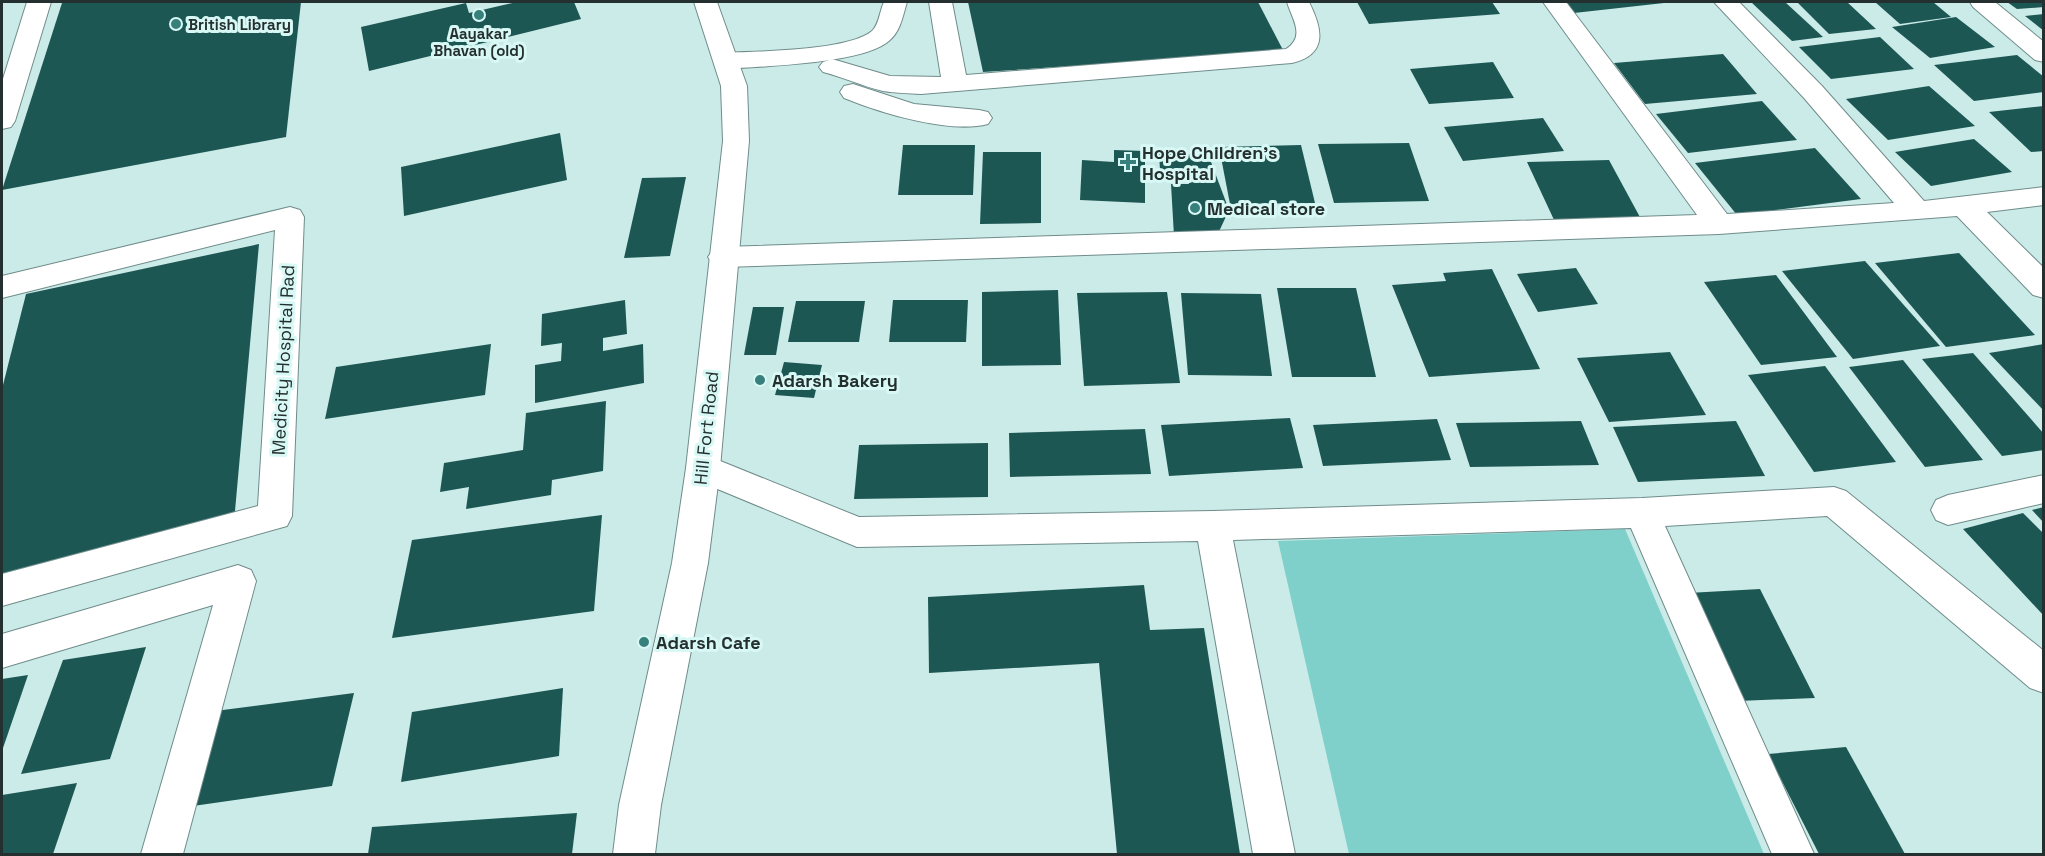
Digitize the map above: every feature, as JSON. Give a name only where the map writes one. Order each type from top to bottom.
[{"type":"street","points":[[2,122],[39,2]]},
{"type":"street","name":"Hill Fort Road","points":[[634,855],[639,805],[690,563],[703,468],[736,141],[734,86],[705,2]]},
{"type":"street","points":[[726,61],[825,59],[881,35],[895,2]]},
{"type":"street","points":[[940,2],[955,84]]},
{"type":"street","points":[[825,59],[872,80],[892,85],[955,84],[1292,57],[1304,49],[1310,40],[1309,28],[1298,2]]},
{"type":"street","points":[[1554,2],[1719,224]]},
{"type":"street","points":[[1726,2],[1813,93],[1917,211]]},
{"type":"street","points":[[1981,2],[2043,55]]},
{"type":"street","points":[[825,59],[833,78],[848,89],[882,105],[939,117],[979,118]]},
{"type":"street","points":[[723,257],[1719,224],[1917,211],[2043,196]]},
{"type":"street","points":[[1963,205],[2043,287]]},
{"type":"street","name":"Medicity Hospital Rad","points":[[2,287],[290,217],[275,516],[2,590]]},
{"type":"street","points":[[703,468],[857,532],[1213,526],[1642,513],[1834,501],[2043,675]]},
{"type":"street","points":[[1948,510],[2043,489]]},
{"type":"street","points":[[1642,513],[1793,855]]},
{"type":"street","points":[[1213,526],[1274,855]]},
{"type":"street","points":[[2,651],[238,581],[162,855]]},
{"type":"shaded area","points":[[1625,529],[1764,854],[1349,854],[1278,541]]},
{"type":"building","points":[[301,2],[286,137],[2,190],[62,3]]},
{"type":"building","points":[[517,2],[574,2],[581,19],[369,71],[361,27],[466,3],[469,13]]},
{"type":"building","points":[[968,2],[1258,2],[1284,52],[983,72]]},
{"type":"building","points":[[1357,2],[1492,2],[1500,14],[1369,24]]},
{"type":"building","points":[[1565,2],[1664,2],[1664,3],[1574,13]]},
{"type":"building","points":[[1751,2],[1785,2],[1823,37],[1792,41]]},
{"type":"building","points":[[1797,2],[1847,2],[1876,29],[1829,34]]},
{"type":"building","points":[[1875,2],[1933,2],[1951,17],[1900,24]]},
{"type":"building","points":[[2007,2],[2044,2],[2044,7],[2017,9]]},
{"type":"building","points":[[2044,14],[2044,31],[2025,16]]},
{"type":"building","points":[[1956,17],[1995,47],[1930,58],[1892,27]]},
{"type":"building","points":[[1880,37],[1914,69],[1831,79],[1799,47]]},
{"type":"building","points":[[1723,54],[1757,94],[1645,104],[1614,63]]},
{"type":"building","points":[[2017,55],[2044,77],[2044,92],[1974,101],[1934,65]]},
{"type":"building","points":[[1493,62],[1514,98],[1429,104],[1410,69]]},
{"type":"building","points":[[1929,86],[1975,126],[1888,140],[1846,99]]},
{"type":"building","points":[[1762,101],[1797,140],[1688,153],[1656,114]]},
{"type":"building","points":[[2044,106],[2044,151],[2031,152],[1989,112]]},
{"type":"building","points":[[1543,118],[1564,151],[1463,161],[1444,127]]},
{"type":"building","points":[[560,133],[567,180],[404,216],[401,167]]},
{"type":"building","points":[[1974,139],[2012,172],[1931,186],[1895,152]]},
{"type":"building","points":[[1409,143],[1429,201],[1334,203],[1318,144]]},
{"type":"building","points":[[903,145],[975,145],[973,195],[898,195]]},
{"type":"building","points":[[1301,145],[1315,203],[1230,204],[1219,147]]},
{"type":"building","points":[[1815,148],[1861,199],[1737,215],[1695,163]]},
{"type":"building","points":[[1114,150],[1145,151],[1145,203],[1080,200],[1082,160],[1114,162]]},
{"type":"building","points":[[983,152],[1041,152],[1041,223],[980,224]]},
{"type":"building","points":[[1159,153],[1208,154],[1229,210],[1216,238],[1174,236],[1171,184],[1189,184],[1188,170],[1160,170]]},
{"type":"building","points":[[1609,160],[1641,219],[1555,222],[1527,162]]},
{"type":"building","points":[[686,177],[670,256],[624,258],[642,178]]},
{"type":"building","points":[[259,244],[234,522],[2,581],[2,389],[26,294]]},
{"type":"building","points":[[1959,253],[2035,335],[1946,347],[1875,263]]},
{"type":"building","points":[[1865,261],[1940,346],[1853,359],[1782,271]]},
{"type":"building","points":[[1576,268],[1598,304],[1538,312],[1517,274]]},
{"type":"building","points":[[1492,269],[1540,369],[1429,377],[1392,285],[1446,281],[1443,273]]},
{"type":"building","points":[[1776,275],[1837,357],[1761,365],[1704,282]]},
{"type":"building","points":[[1277,288],[1356,288],[1376,377],[1292,377]]},
{"type":"building","points":[[1058,290],[1061,365],[982,366],[982,292]]},
{"type":"building","points":[[1167,292],[1180,383],[1084,386],[1077,293]]},
{"type":"building","points":[[1181,293],[1261,294],[1272,376],[1188,375]]},
{"type":"building","points":[[625,300],[627,334],[603,338],[603,351],[643,344],[644,383],[535,403],[535,365],[561,361],[562,343],[541,346],[542,314]]},
{"type":"building","points":[[893,300],[968,300],[966,342],[889,342]]},
{"type":"building","points":[[796,301],[865,301],[859,342],[788,342]]},
{"type":"building","points":[[753,307],[784,307],[776,355],[744,355]]},
{"type":"building","points":[[491,344],[485,395],[325,419],[336,367]]},
{"type":"building","points":[[2044,344],[2044,411],[1989,353]]},
{"type":"building","points":[[1670,352],[1706,415],[1609,422],[1577,358]]},
{"type":"building","points":[[1973,353],[2044,434],[2044,450],[2002,456],[1922,359]]},
{"type":"building","points":[[1903,360],[1983,460],[1925,467],[1849,367]]},
{"type":"building","points":[[784,362],[822,365],[814,398],[775,395]]},
{"type":"building","points":[[1825,366],[1896,462],[1814,472],[1748,375]]},
{"type":"building","points":[[606,401],[603,471],[552,480],[551,495],[466,509],[469,487],[440,492],[444,463],[523,450],[526,413]]},
{"type":"building","points":[[1290,418],[1303,468],[1169,476],[1161,425]]},
{"type":"building","points":[[1437,419],[1451,460],[1323,466],[1313,425]]},
{"type":"building","points":[[1581,421],[1599,465],[1470,467],[1456,423]]},
{"type":"building","points":[[1736,421],[1765,476],[1638,482],[1613,427]]},
{"type":"building","points":[[1145,429],[1151,474],[1010,477],[1009,433]]},
{"type":"building","points":[[988,443],[988,497],[854,499],[859,445]]},
{"type":"building","points":[[2044,507],[2044,523],[2032,510]]},
{"type":"building","points":[[2023,513],[2044,534],[2044,616],[1963,529]]},
{"type":"building","points":[[602,515],[594,611],[392,638],[412,540]]},
{"type":"building","points":[[1144,585],[1150,630],[1204,628],[1240,854],[1117,854],[1099,663],[929,673],[928,597]]},
{"type":"building","points":[[1760,589],[1815,698],[1738,701],[1688,593]]},
{"type":"building","points":[[146,647],[110,759],[21,774],[63,660]]},
{"type":"building","points":[[28,675],[2,751],[2,679]]},
{"type":"building","points":[[563,688],[559,756],[401,782],[412,712]]},
{"type":"building","points":[[354,693],[332,786],[186,807],[215,711]]},
{"type":"building","points":[[1846,747],[1905,854],[1819,854],[1768,754]]},
{"type":"building","points":[[77,783],[53,854],[2,854],[2,795]]},
{"type":"building","points":[[577,813],[572,854],[368,854],[372,827]]},
{"type":"place","name":"Aayakar Bhavan (old)","points":[[479,15]]},
{"type":"place","name":"British Library","points":[[176,24]]},
{"type":"place","name":"Hope Children's Hospital","points":[[1128,162]]},
{"type":"place","name":"Medical store","points":[[1195,208]]},
{"type":"place","name":"Adarsh Bakery","points":[[760,380]]},
{"type":"place","name":"Adarsh Cafe","points":[[644,642]]}]
